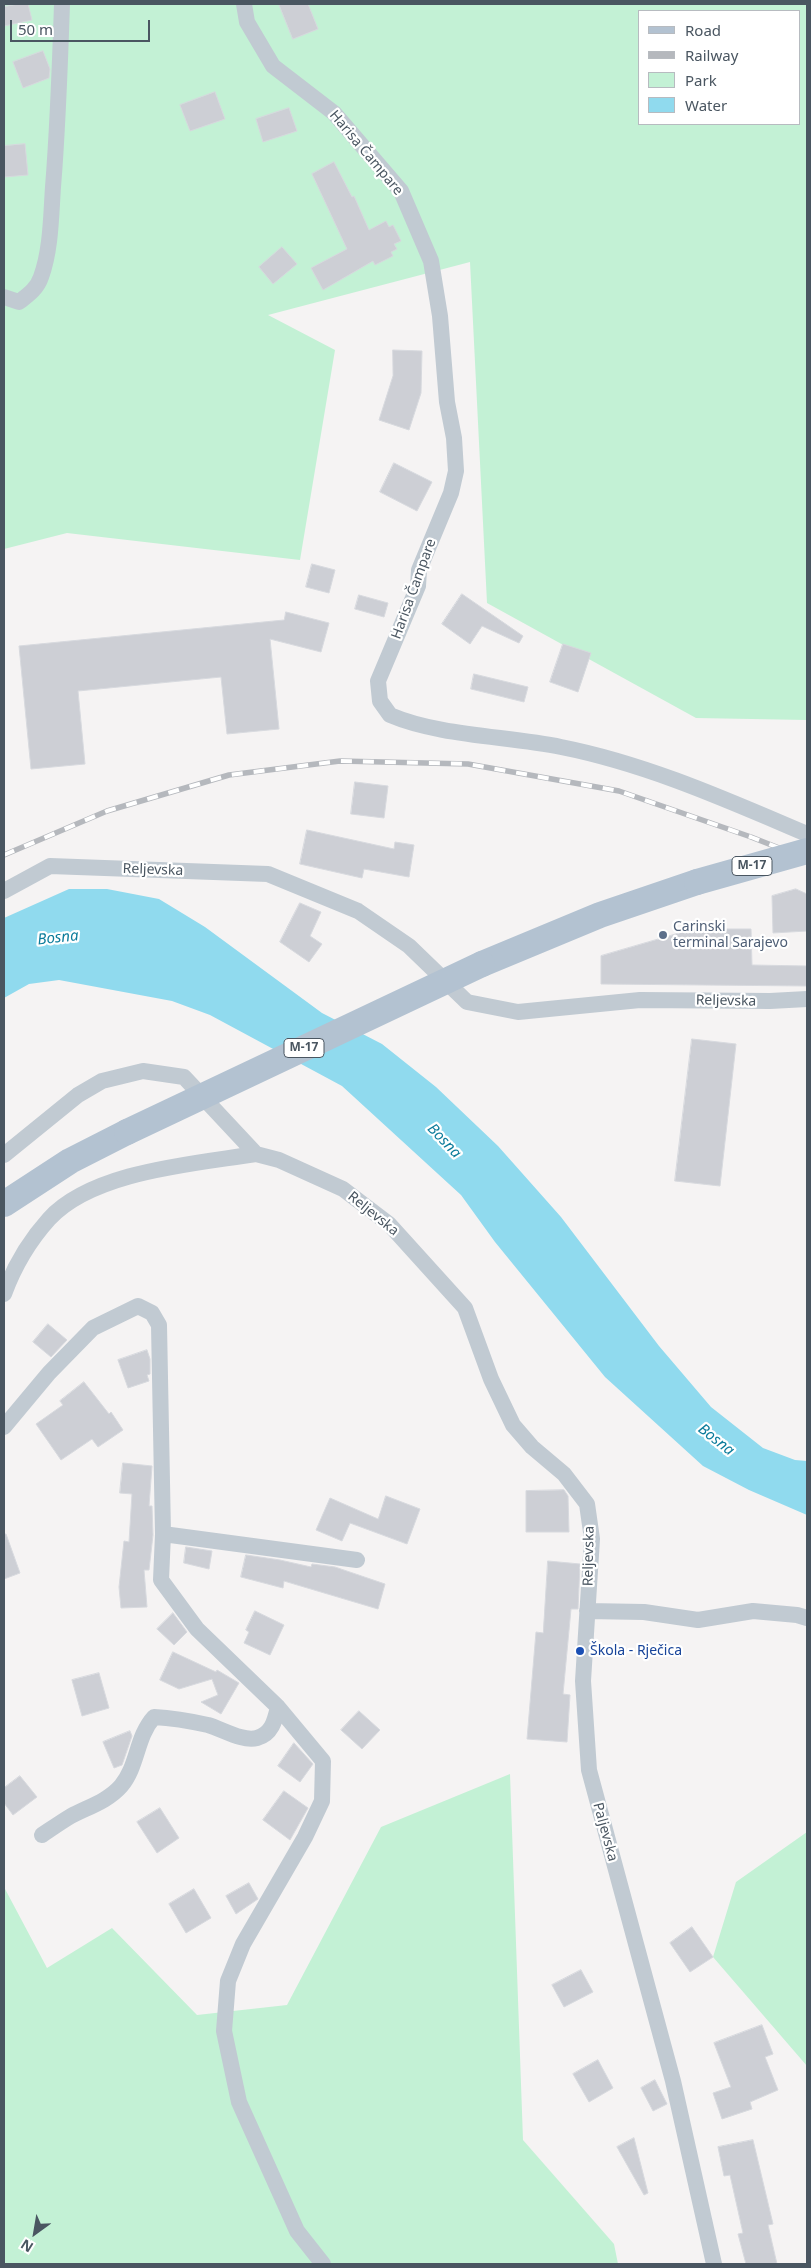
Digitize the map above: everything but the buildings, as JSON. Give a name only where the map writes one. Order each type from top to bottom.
[{"type":"main road","name":"M-17","points":[[4,1204],[70,1162],[126,1132],[482,964],[600,915],[697,882],[807,851]]},
{"type":"street","points":[[4,298],[19,302],[34,290],[41,278],[52,211],[59,110],[62,4]]},
{"type":"street","name":"Harisa Čampare","points":[[244,4],[247,22],[273,66],[334,113],[401,191],[431,261],[440,316],[447,402],[454,438],[456,470],[451,492],[419,570],[418,586],[378,681],[380,701],[390,715],[435,728],[562,747],[660,774],[807,834]]},
{"type":"street","name":"Reljevska","points":[[4,891],[50,866],[268,874],[358,911],[409,946],[467,1002],[518,1012],[640,1000],[770,1001],[807,999]]},
{"type":"street","points":[[4,1155],[78,1095],[102,1081],[143,1071],[184,1077],[256,1154]]},
{"type":"street","points":[[4,1294],[26,1250],[50,1218],[84,1193],[132,1174],[256,1154]]},
{"type":"street","name":"Reljevska","points":[[256,1154],[279,1160],[343,1190],[389,1224],[465,1308],[491,1379],[513,1425],[532,1447],[564,1474],[587,1504],[592,1539],[587,1611]]},
{"type":"street","points":[[4,1427],[49,1373],[93,1328],[138,1306],[152,1313],[159,1325],[163,1534],[161,1580],[196,1629],[278,1708],[323,1761],[322,1800],[304,1837],[243,1944],[228,1981],[224,2031],[239,2102],[298,2231],[323,2264]]},
{"type":"street","points":[[163,1534],[356,1560]]},
{"type":"street","points":[[587,1611],[644,1612],[698,1620],[753,1611],[797,1615],[807,1618]]},
{"type":"street","name":"Paljevska","points":[[587,1611],[583,1681],[589,1770],[673,2080],[714,2264]]},
{"type":"street","points":[[42,1835],[70,1817],[106,1800],[121,1786],[132,1767],[146,1725],[154,1717],[172,1718],[208,1725],[256,1739],[266,1734],[274,1723],[278,1708]]},
{"type":"green space","points":[[4,4],[807,4],[807,720],[696,718],[487,603],[470,262],[268,315],[335,350],[300,560],[67,533],[4,549]]},
{"type":"green space","points":[[510,1774],[523,2140],[614,2244],[618,2264],[4,2264],[4,1887],[47,1968],[112,1928],[197,2015],[287,2005],[381,1827]]},
{"type":"green space","points":[[807,1832],[807,2066],[713,1957],[736,1882]]},
{"type":"water","name":"Bosna","points":[[69,889],[107,889],[159,899],[205,927],[322,1013],[382,1044],[436,1087],[498,1146],[561,1217],[659,1346],[711,1407],[763,1448],[795,1460],[807,1461],[807,1515],[749,1490],[703,1466],[605,1377],[495,1242],[461,1195],[342,1086],[210,1015],[172,1001],[59,980],[29,984],[4,998],[4,918]]},
{"type":"railway","points":[[4,855],[107,811],[229,775],[340,761],[468,764],[619,791],[751,837],[807,859]]},
{"type":"place","name":"Carinski terminal Sarajevo","points":[[663,935]]},
{"type":"place","name":"Škola - Rječica","points":[[580,1651]]}]
